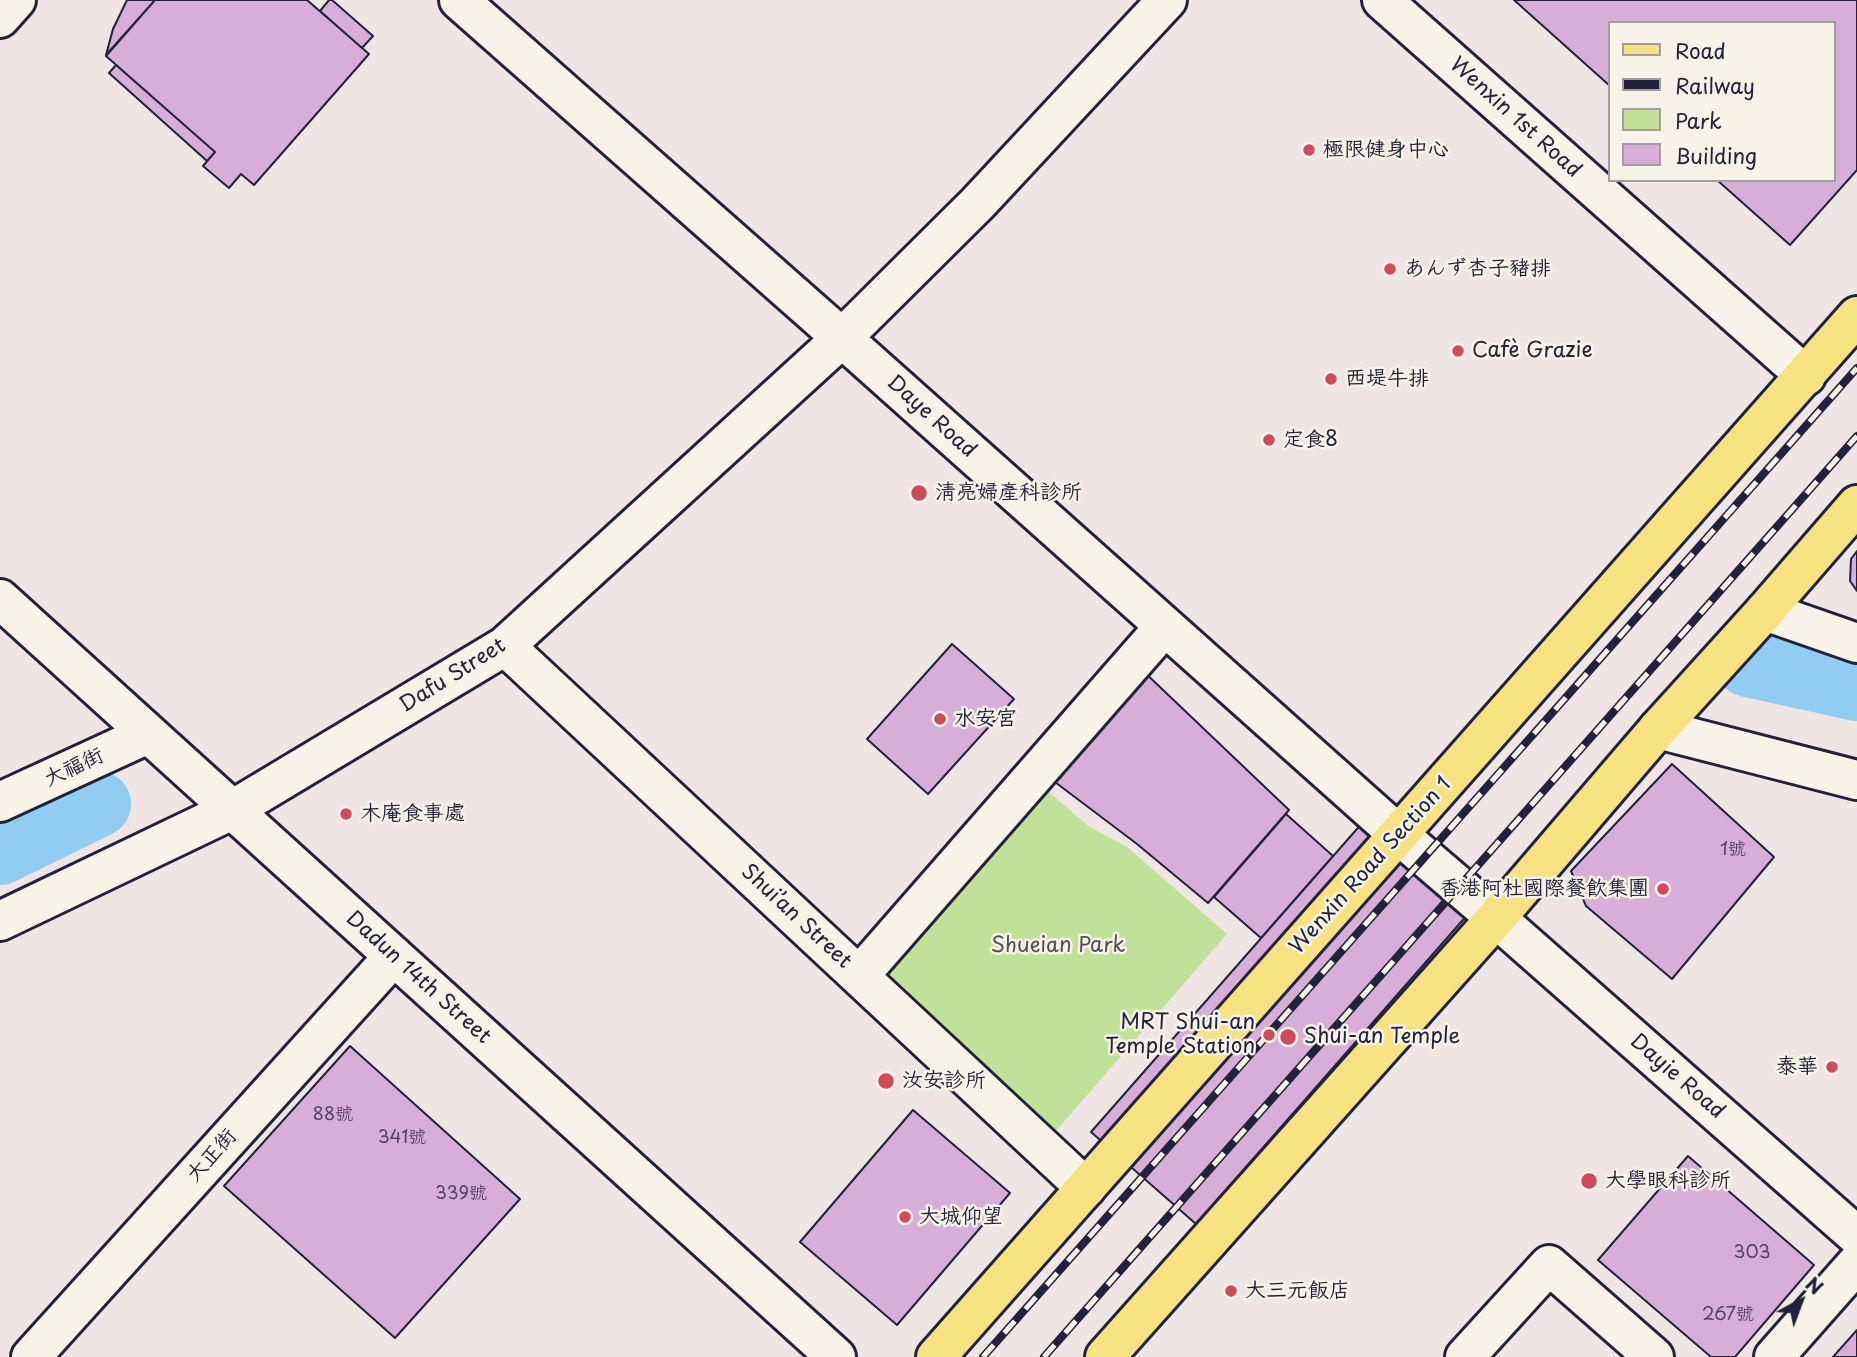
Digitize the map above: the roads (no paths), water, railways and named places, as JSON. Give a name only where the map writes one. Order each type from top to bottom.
[{"type":"main road","name":"Wenxin Road Section 1","points":[[936,1357],[1857,316]]},
{"type":"main road","points":[[1105,1357],[1496,918],[1658,729],[1857,505]]},
{"type":"street","points":[[0,18],[16,0]]},
{"type":"street","name":"Daye Road","points":[[459,0],[1399,835],[1496,918]]},
{"type":"street","name":"Dafu Street","points":[[0,921],[232,810],[505,646],[842,338],[978,203],[1167,0]]},
{"type":"street","name":"Wenxin 1st Road","points":[[1382,0],[1806,376]]},
{"type":"street","name":"Dadun 14th Street","points":[[0,599],[836,1357]]},
{"type":"street","points":[[1765,611],[1857,643]]},
{"type":"street","points":[[859,976],[1165,626]]},
{"type":"street","name":"Shui’an Street","points":[[505,646],[1086,1188]]},
{"type":"street","points":[[1658,729],[1857,780]]},
{"type":"street","name":"大福街","points":[[0,802],[148,734]]},
{"type":"street","name":"Dayie Road","points":[[1496,918],[1857,1236]]},
{"type":"street","name":"大正街","points":[[31,1357],[394,956]]},
{"type":"street","points":[[1774,1357],[1857,1263]]},
{"type":"street","points":[[1465,1357],[1549,1265],[1654,1357]]},
{"type":"waterway","points":[[1748,664],[1857,688]]},
{"type":"waterway","points":[[0,852],[98,804]]},
{"type":"railway","points":[[983,1357],[1857,368]]},
{"type":"railway","points":[[1044,1357],[1857,436]]},
{"type":"place","name":"極限健身中心","points":[[1309,150]]},
{"type":"place","name":"あんず杏子豬排","points":[[1390,269]]},
{"type":"place","name":"Cafè Grazie","points":[[1458,351]]},
{"type":"place","name":"西堤牛排","points":[[1331,379]]},
{"type":"place","name":"定食8","points":[[1269,440]]},
{"type":"place","name":"清亮婦產科診所","points":[[919,493]]},
{"type":"place","name":"水安宮","points":[[940,719]]},
{"type":"place","name":"木庵食事處","points":[[346,814]]},
{"type":"place","name":"香港阿杜國際餐飲集團","points":[[1663,889]]},
{"type":"place","name":"MRT Shui-an Temple Station","points":[[1269,1035]]},
{"type":"place","name":"Shui-an Temple","points":[[1288,1037]]},
{"type":"place","name":"泰華","points":[[1832,1067]]},
{"type":"place","name":"汝安診所","points":[[886,1081]]},
{"type":"place","name":"大學眼科診所","points":[[1589,1181]]},
{"type":"place","name":"大城仰望","points":[[905,1217]]},
{"type":"place","name":"大三元飯店","points":[[1231,1291]]},
{"type":"park label","name":"Shueian Park","points":[[1058,946]]}]
